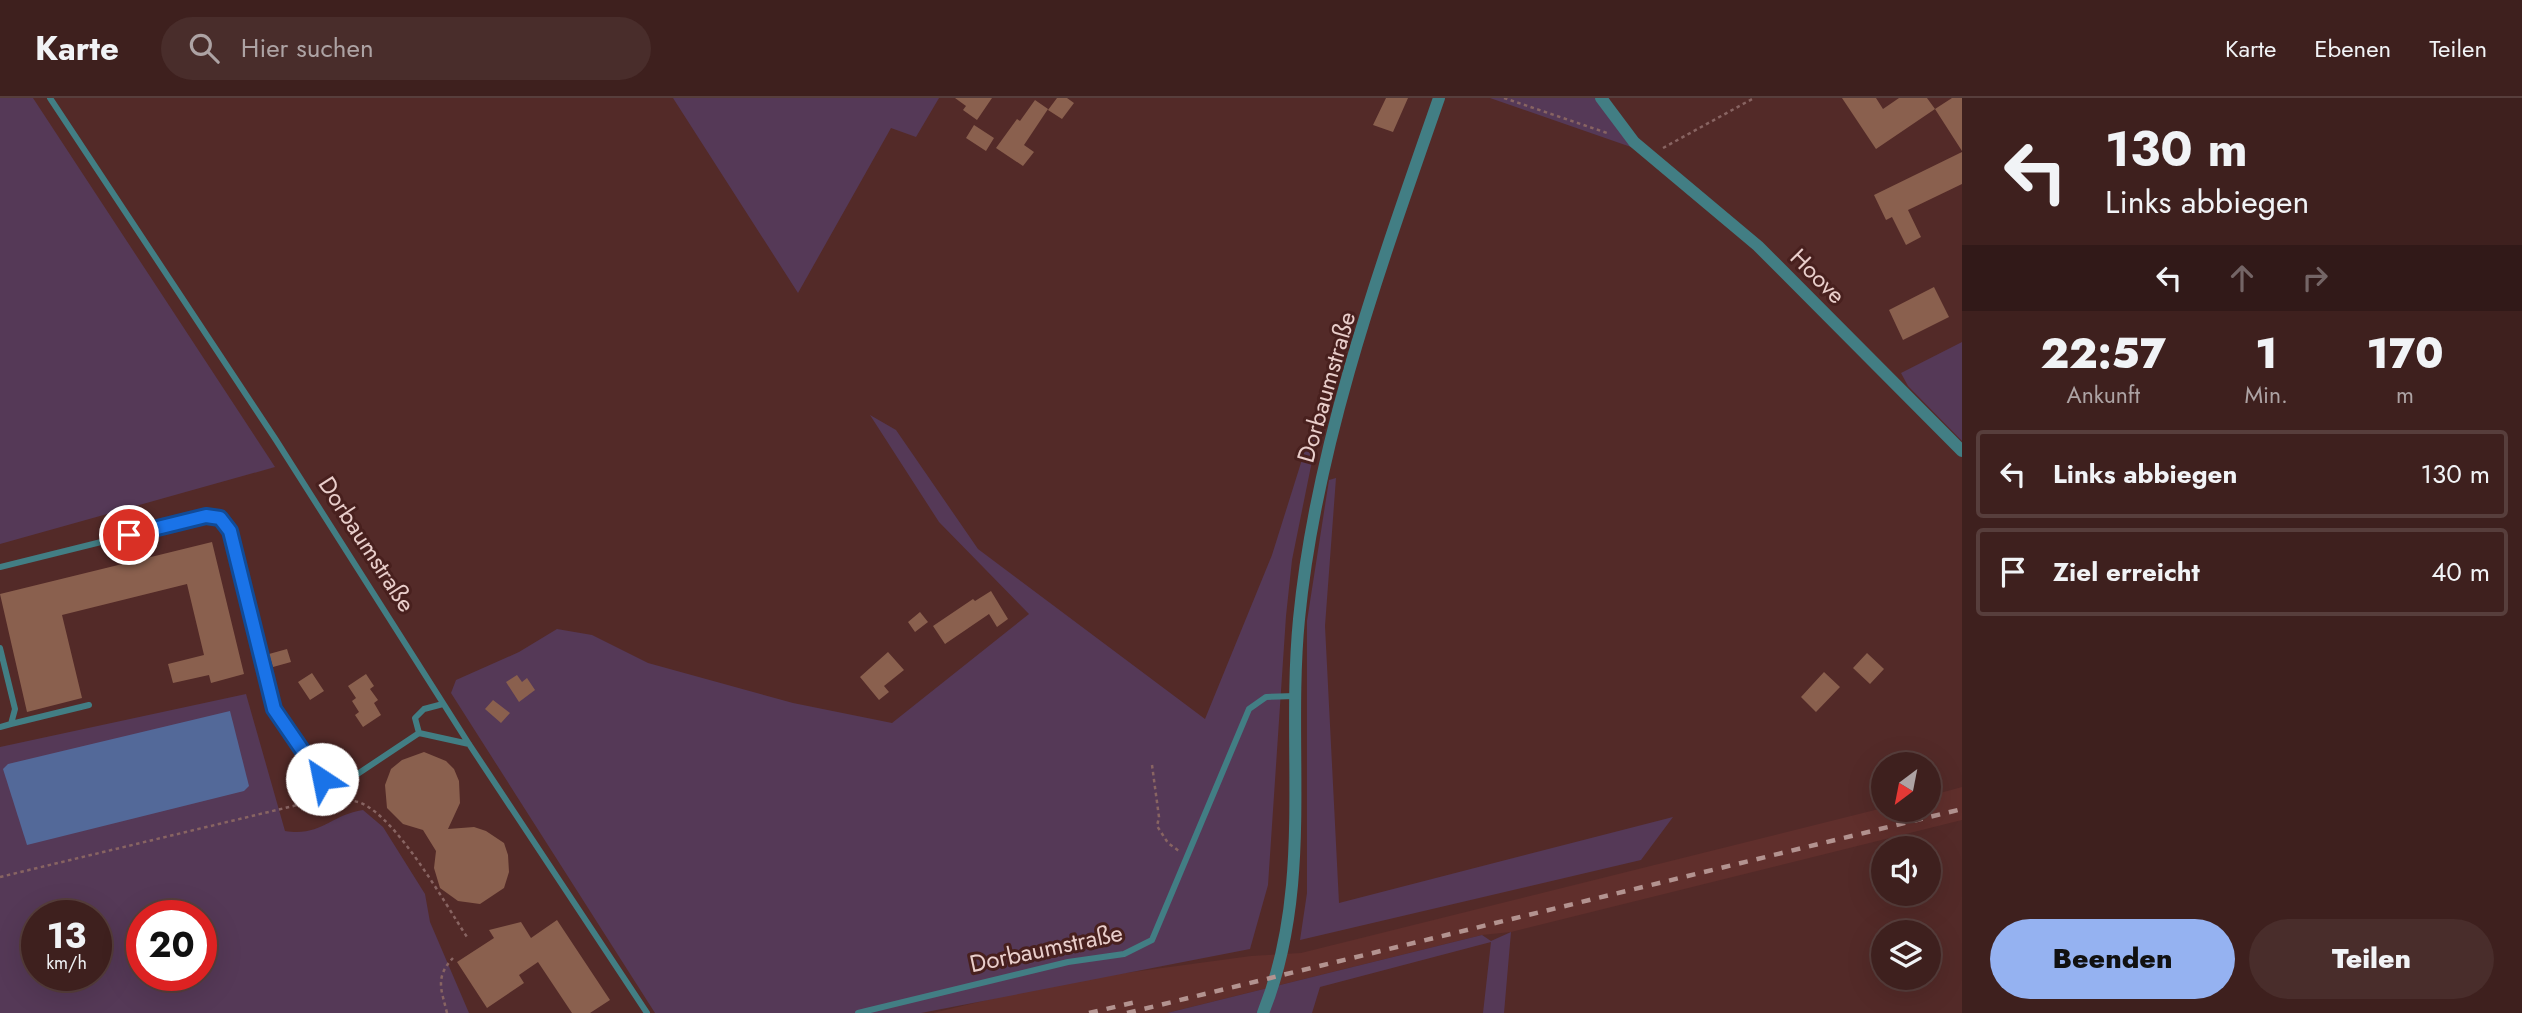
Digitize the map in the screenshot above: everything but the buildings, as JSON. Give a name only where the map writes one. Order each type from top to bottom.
[{"type":"street","name":"Dorbaumstraße","points":[[1263,1013],[1284,948],[1295,866],[1295,695],[1299,619],[1306,562],[1325,468],[1362,336],[1439,98]]},
{"type":"street","name":"Hoove","points":[[1601,98],[1634,142],[1758,246],[1962,450]]},
{"type":"lane","name":"Dorbaumstraße","points":[[50,98],[276,440],[443,704],[647,1013]]},
{"type":"lane","points":[[0,567],[206,516],[220,518],[230,531],[274,709],[322,779],[334,786],[345,781],[419,733],[469,744]]},
{"type":"lane","points":[[0,648],[15,709],[11,723]]},
{"type":"lane","name":"Dorbaumstraße","points":[[858,1013],[1068,962],[1139,949],[1152,940],[1249,709],[1266,697],[1295,695]]},
{"type":"lane","points":[[419,733],[415,718],[424,709],[443,704]]},
{"type":"lane","points":[[0,727],[89,705]]},
{"type":"path","points":[[1504,98],[1634,142]]},
{"type":"path","points":[[1653,158],[1662,148],[1754,98]]},
{"type":"path","points":[[1152,765],[1157,826],[1168,844],[1188,857]]},
{"type":"path","points":[[0,877],[318,800],[339,799],[368,807],[399,836],[467,937]]},
{"type":"path","points":[[447,1013],[440,993],[443,972],[453,958]]},
{"type":"shaded area","points":[[0,98],[33,98],[275,467],[0,544]]},
{"type":"shaded area","points":[[673,98],[939,98],[916,137],[891,128],[798,293]]},
{"type":"shaded area","points":[[1490,98],[1609,98],[1631,147]]},
{"type":"shaded area","points":[[1962,342],[1962,441],[1908,386],[1901,373]]},
{"type":"shaded area","points":[[1338,345],[1342,347],[1312,461],[1292,560],[1268,885],[1250,949],[921,1013],[655,1013],[451,693],[456,680],[519,652],[557,629],[592,635],[648,663],[793,703],[892,723],[1029,614],[939,522],[870,415],[896,430],[978,549],[1205,719],[1272,555]]},
{"type":"shaded area","points":[[1336,478],[1325,626],[1339,903],[1673,817],[1641,860],[1300,940],[1307,893],[1307,621],[1329,480]]},
{"type":"shaded area","points":[[246,694],[285,831],[308,831],[363,810],[383,827],[425,894],[430,922],[469,1013],[0,1013],[0,747]]},
{"type":"shaded area","points":[[1962,787],[1962,820],[1898,836],[1871,836],[1871,843],[1511,932],[1482,935],[1167,1013],[933,1013],[1066,981],[1251,956],[1301,953],[1871,811],[1871,822],[1941,822],[1941,793]]},
{"type":"shaded area","points":[[1511,932],[1504,1013],[1483,1013],[1491,942],[1320,987],[1312,1013],[1167,1013],[1482,935],[1491,941]]},
{"type":"water","points":[[230,711],[249,786],[244,791],[27,845],[3,769],[8,764]]},
{"type":"railway","points":[[1127,1013],[1962,809]]},
{"type":"railway","points":[[1089,1013],[1140,1001]]},
{"type":"route","points":[[129,535],[206,516],[220,518],[230,531],[274,709],[322,779]]}]
